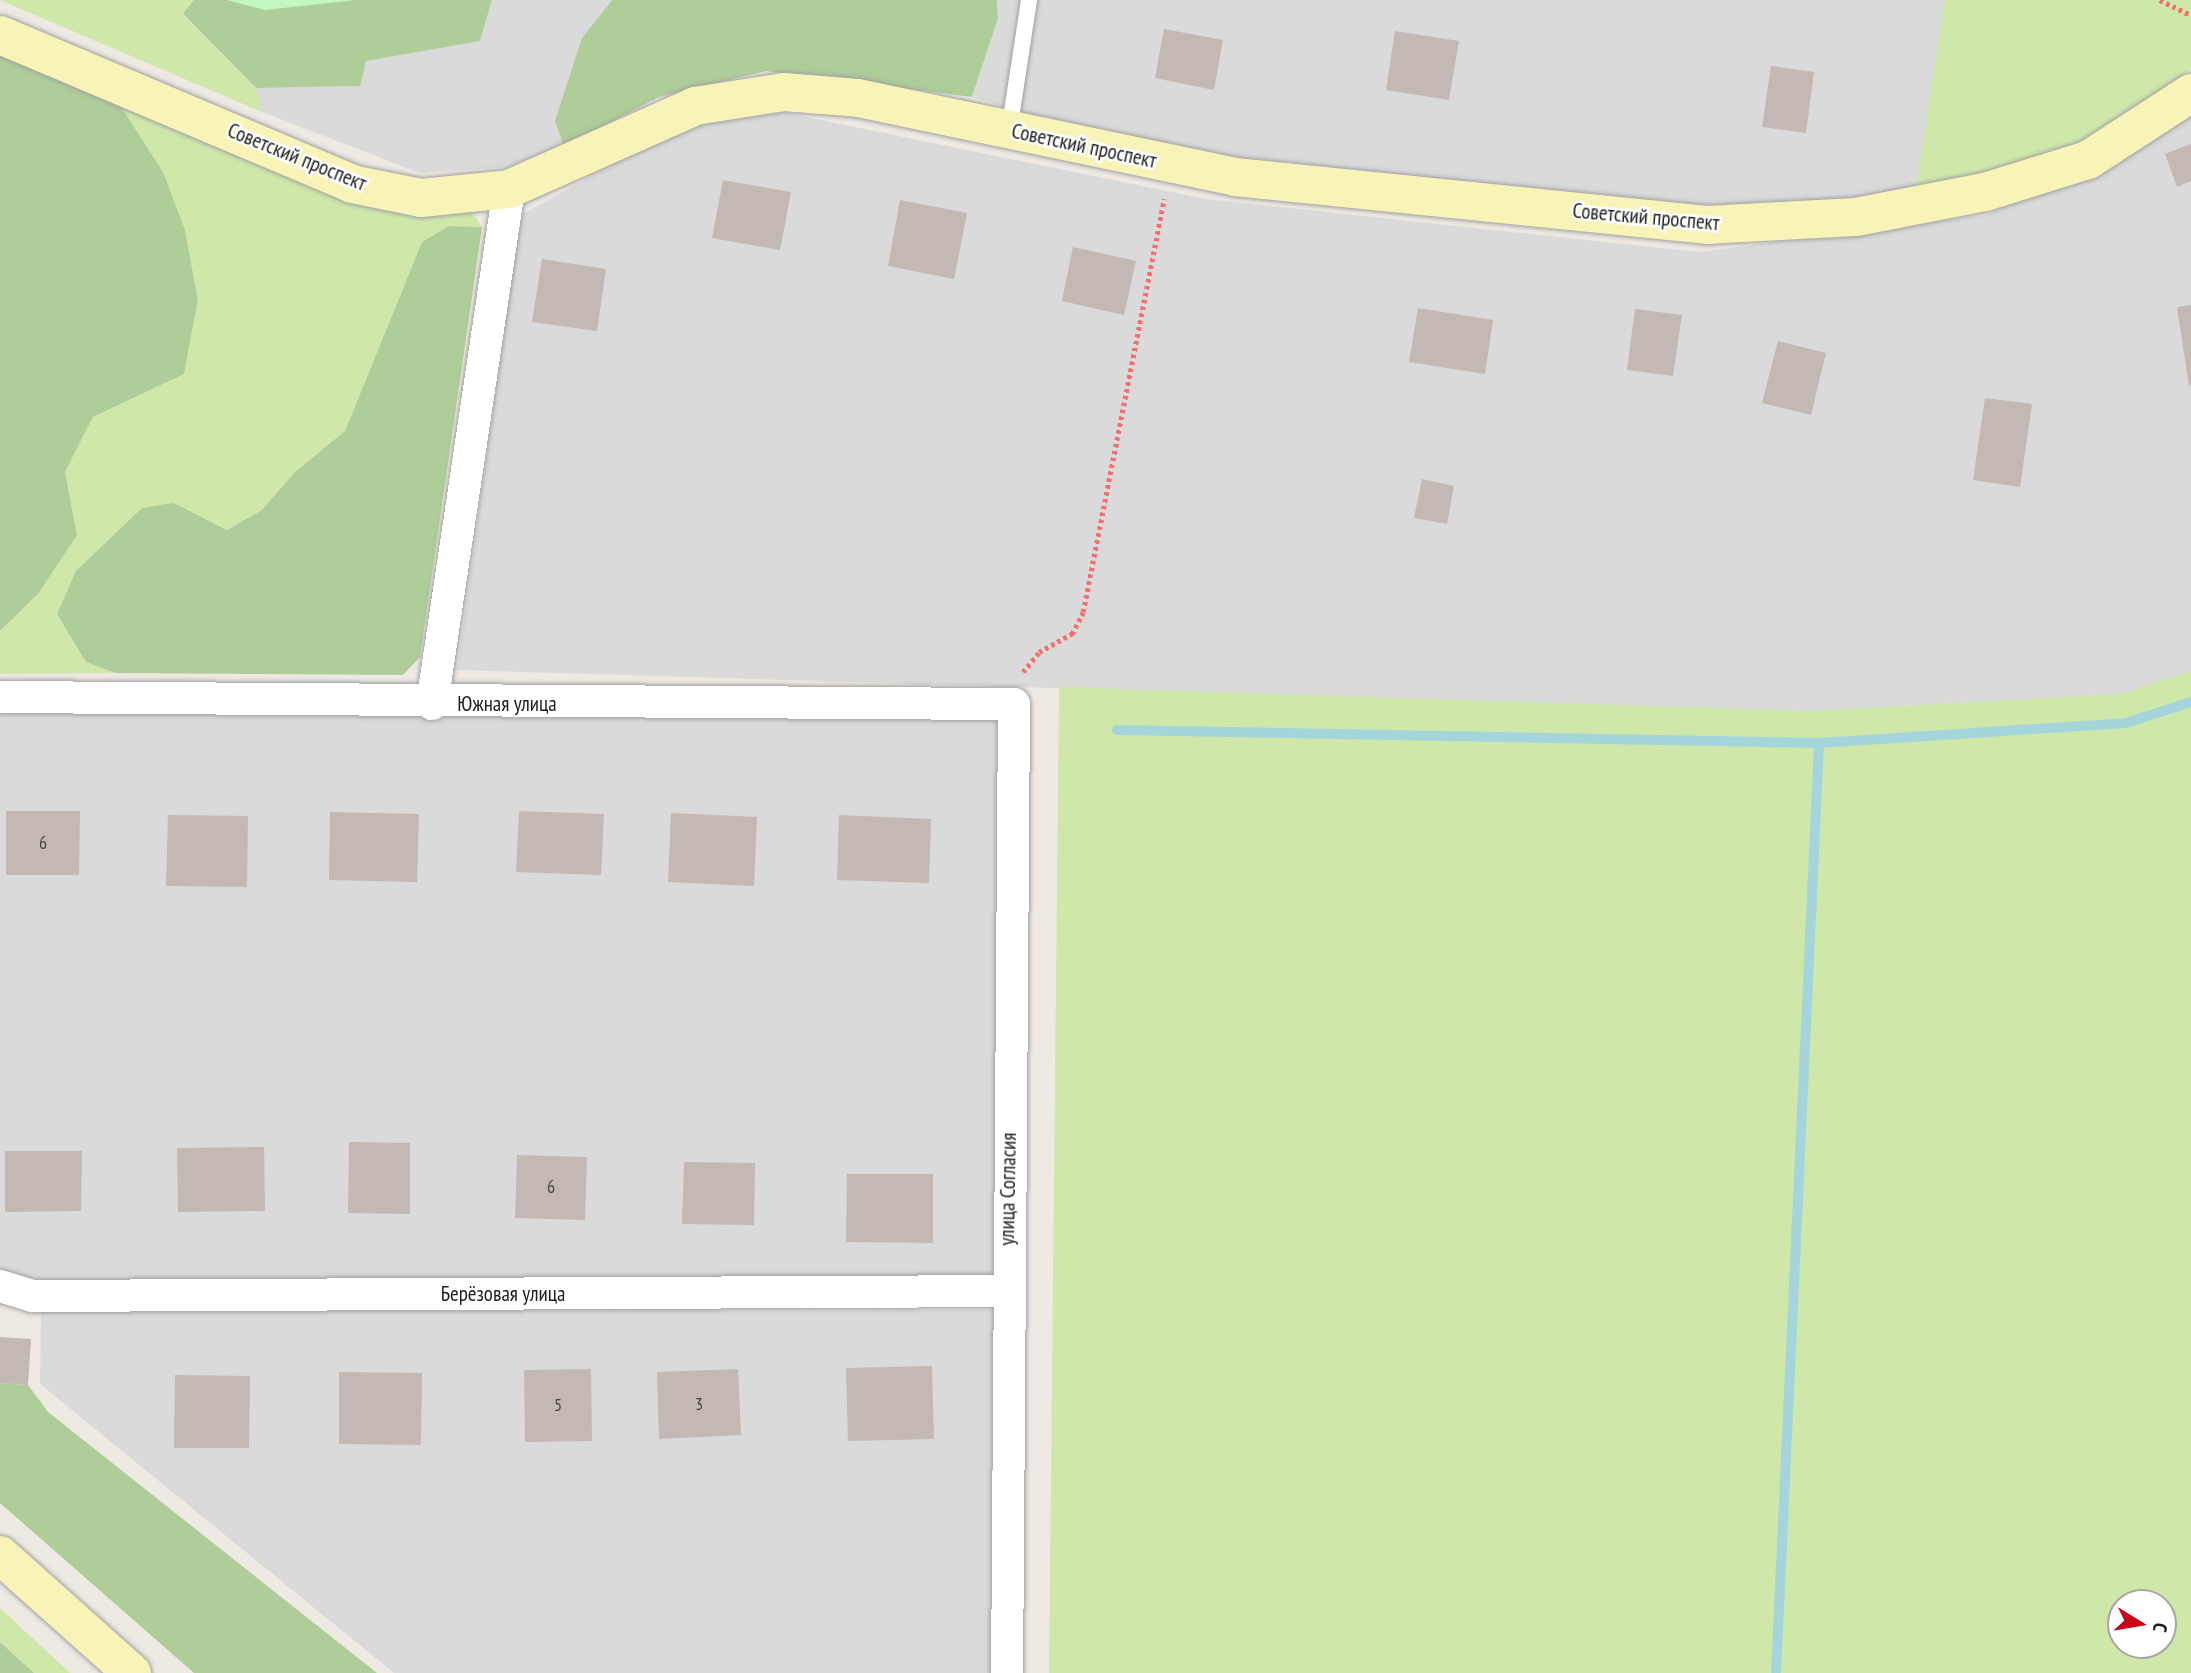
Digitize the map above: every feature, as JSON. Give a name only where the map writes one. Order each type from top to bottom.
[{"type":"street","name":"Советский проспект","points":[[0,35],[352,184],[421,198],[509,189],[695,106],[784,92],[858,98],[1235,177],[1707,225],[1856,217],[1985,192],[2088,160],[2191,93]]},
{"type":"street","points":[[432,704],[509,189]]},
{"type":"street","name":"Южная улица","points":[[0,697],[432,704],[1014,704]]},
{"type":"street","name":"улица Согласия","points":[[1007,1673],[1007,1292],[1014,704]]},
{"type":"street","name":"Берёзовая улица","points":[[0,1286],[32,1296],[1007,1292]]},
{"type":"street","points":[[0,1555],[132,1673]]},
{"type":"lane","points":[[1009,131],[1029,0]]},
{"type":"path","points":[[2160,0],[2191,15]]},
{"type":"path","points":[[1014,704],[1028,661],[1072,634],[1083,612],[1171,164]]},
{"type":"shaded area","points":[[492,0],[612,0],[582,38],[564,146],[506,167],[420,173],[262,112],[256,88],[359,86],[366,61],[480,41]]},
{"type":"shaded area","points":[[997,0],[1945,0],[1916,190],[1852,205],[1687,212],[1286,167],[1082,130],[972,97],[998,19]]},
{"type":"shaded area","points":[[777,111],[1206,199],[1699,252],[1986,215],[2129,155],[2191,112],[2191,671],[2120,694],[1809,711],[457,670],[520,216],[676,128]]},
{"type":"shaded area","points":[[0,707],[1003,716],[1003,1276],[38,1284],[0,1269]]},
{"type":"shaded area","points":[[1001,1310],[1003,1673],[394,1673],[40,1384],[41,1311]]},
{"type":"green space","points":[[0,0],[194,0],[183,15],[256,88],[262,112]]},
{"type":"green space","points":[[194,0],[492,0],[480,41],[366,61],[360,86],[256,88],[183,14]]},
{"type":"green space","points":[[227,0],[356,0],[265,10]]},
{"type":"green space","points":[[612,0],[997,0],[998,19],[972,97],[766,71],[659,97],[564,146],[555,121],[582,38]]},
{"type":"green space","points":[[1945,0],[2191,0],[2191,68],[2164,93],[2059,155],[1916,190]]},
{"type":"green space","points":[[0,42],[103,79],[163,172],[185,230],[198,300],[184,374],[93,417],[65,472],[77,535],[38,594],[0,631]]},
{"type":"green space","points":[[103,79],[471,212],[482,227],[449,226],[422,242],[345,431],[295,472],[262,510],[227,530],[174,503],[86,662],[115,673],[0,674],[0,631],[38,594],[77,535],[65,472],[93,417],[184,374],[198,300],[185,230]]},
{"type":"green space","points":[[449,226],[482,227],[420,657],[403,675],[115,673],[86,662],[57,614],[76,571],[142,508],[174,503],[227,530],[262,510],[295,472],[345,431],[422,242]]},
{"type":"green space","points":[[2191,671],[2191,1673],[1049,1673],[1059,687],[1809,711],[2120,694]]},
{"type":"green space","points":[[0,1383],[28,1385],[48,1412],[377,1673],[194,1673],[0,1503]]},
{"type":"green space","points":[[0,1608],[70,1673],[34,1673],[0,1642]]},
{"type":"green space","points":[[0,1642],[34,1673],[0,1673]]},
{"type":"building","points":[[1164,29],[1223,40],[1214,90],[1155,78]]},
{"type":"building","points":[[1395,31],[1459,41],[1449,100],[1386,90]]},
{"type":"building","points":[[1771,66],[1814,72],[1806,133],[1762,127]]},
{"type":"building","points":[[2191,144],[2191,181],[2177,187],[2165,154]]},
{"type":"building","points":[[723,180],[791,192],[780,250],[712,238]]},
{"type":"building","points":[[900,200],[967,213],[954,279],[888,266]]},
{"type":"building","points":[[1073,247],[1136,261],[1124,315],[1062,301]]},
{"type":"building","points":[[542,259],[606,269],[597,331],[532,322]]},
{"type":"building","points":[[2191,305],[2191,385],[2189,386],[2177,307]]},
{"type":"building","points":[[1418,308],[1493,320],[1485,374],[1409,362]]},
{"type":"building","points":[[1635,309],[1682,315],[1673,376],[1627,370]]},
{"type":"building","points":[[1778,341],[1826,353],[1811,415],[1762,403]]},
{"type":"building","points":[[1985,398],[2032,404],[2020,487],[1973,480]]},
{"type":"building","points":[[1422,479],[1454,486],[1447,524],[1414,518]]},
{"type":"building","points":[[6,811],[80,811],[79,875],[6,875]]},
{"type":"building","points":[[519,811],[604,814],[601,875],[516,872]]},
{"type":"building","points":[[330,812],[419,814],[417,882],[329,880]]},
{"type":"building","points":[[671,813],[757,817],[754,886],[668,882]]},
{"type":"building","points":[[168,815],[248,816],[247,887],[166,886]]},
{"type":"building","points":[[839,815],[931,819],[929,883],[837,880]]},
{"type":"building","points":[[349,1142],[410,1143],[410,1214],[348,1213]]},
{"type":"building","points":[[264,1147],[265,1211],[178,1212],[177,1148]]},
{"type":"building","points":[[5,1151],[82,1151],[81,1211],[5,1212]]},
{"type":"building","points":[[517,1155],[587,1157],[585,1220],[515,1218]]},
{"type":"building","points":[[684,1162],[755,1163],[754,1225],[682,1224]]},
{"type":"building","points":[[847,1174],[933,1174],[933,1243],[846,1242]]},
{"type":"building","points":[[0,1337],[31,1339],[28,1385],[0,1383]]},
{"type":"building","points":[[932,1366],[934,1439],[848,1441],[846,1368]]},
{"type":"building","points":[[591,1369],[592,1441],[525,1442],[524,1370]]},
{"type":"building","points":[[738,1369],[741,1435],[659,1439],[657,1372]]},
{"type":"building","points":[[339,1372],[422,1373],[421,1445],[339,1444]]},
{"type":"building","points":[[175,1375],[250,1376],[249,1448],[174,1448]]},
{"type":"waterway","points":[[1776,1673],[1819,743],[2126,723],[2191,702]]},
{"type":"waterway","points":[[1117,730],[1819,743]]}]
